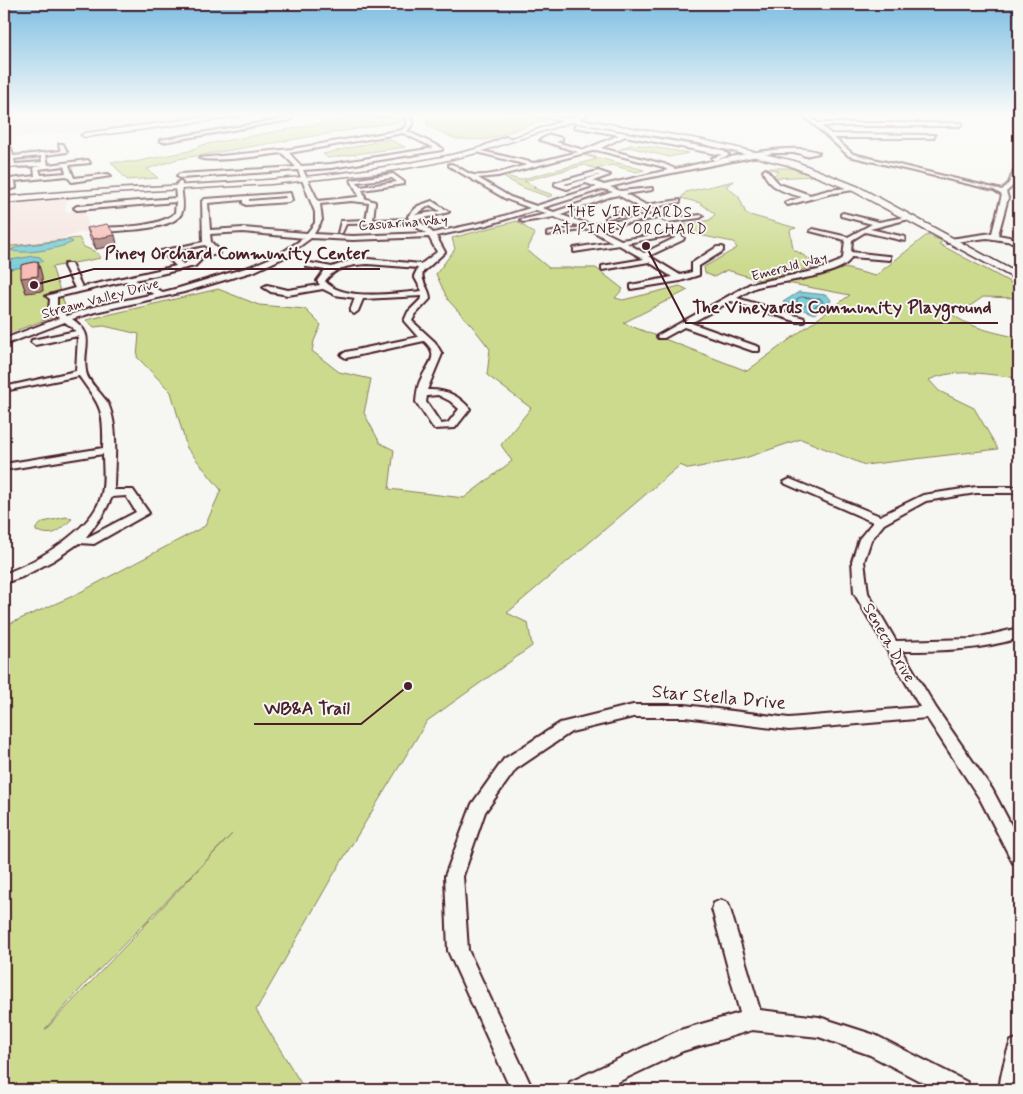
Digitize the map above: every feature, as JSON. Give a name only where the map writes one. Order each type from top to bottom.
[{"type":"street","points":[[12,165],[44,165]]},
{"type":"street","points":[[38,177],[36,168],[46,165]]},
{"type":"street","points":[[66,165],[72,180],[108,176]]},
{"type":"street","points":[[297,165],[303,174],[319,212],[319,222],[310,236]]},
{"type":"street","points":[[303,174],[349,165]]},
{"type":"street","points":[[303,174],[390,165]]},
{"type":"street","points":[[4,196],[412,165]]},
{"type":"street","points":[[451,165],[508,198],[538,207],[592,228],[643,255],[680,279]]},
{"type":"street","points":[[517,165],[524,167]]},
{"type":"street","points":[[474,177],[534,165]]},
{"type":"street","points":[[662,165],[674,171]]},
{"type":"street","name":"Casuarina Way","points":[[206,232],[243,230],[284,235],[380,238],[431,235],[468,229],[603,186],[707,165]]},
{"type":"street","points":[[794,165],[819,173],[856,189],[1019,278]]},
{"type":"street","points":[[889,165],[1003,192]]},
{"type":"street","points":[[766,171],[770,180],[809,197]]},
{"type":"street","points":[[1003,192],[1012,184],[1016,171]]},
{"type":"street","points":[[586,181],[607,175],[598,172],[558,184],[567,187],[586,181],[603,186],[659,216],[674,221],[700,216]]},
{"type":"street","points":[[4,181],[69,174]]},
{"type":"street","points":[[358,189],[402,183],[392,176],[353,181],[362,196],[359,199]]},
{"type":"street","points":[[12,180],[14,188]]},
{"type":"street","points":[[94,230],[125,228],[169,220],[178,214],[179,182]]},
{"type":"street","points":[[4,200],[179,182]]},
{"type":"street","points":[[523,220],[557,214],[608,195],[650,189]]},
{"type":"street","points":[[788,203],[802,201],[809,197],[856,189]]},
{"type":"street","points":[[988,236],[996,232],[1006,198],[1003,192]]},
{"type":"street","points":[[196,256],[216,252],[207,243],[205,201],[246,197],[288,194],[289,200],[246,203],[246,197]]},
{"type":"street","points":[[315,203],[359,199],[372,202],[369,221]]},
{"type":"street","points":[[77,208],[178,200]]},
{"type":"street","points":[[605,225],[599,222],[643,207],[678,201]]},
{"type":"street","points":[[843,215],[876,223]]},
{"type":"street","points":[[549,234],[659,216]]},
{"type":"street","points":[[813,231],[849,239],[876,223],[910,218]]},
{"type":"street","points":[[340,232],[344,222],[412,220],[421,225],[431,235],[441,252],[423,266],[418,274],[419,280],[425,287],[426,299],[411,314],[408,321],[411,327],[434,345],[438,352],[436,361],[423,380],[422,393]]},
{"type":"street","points":[[864,230],[902,239]]},
{"type":"street","points":[[577,250],[677,232],[680,238],[651,253],[643,255]]},
{"type":"street","name":"Stream Valley Drive","points":[[4,342],[64,319],[210,282],[263,265],[283,256],[310,236]]},
{"type":"street","points":[[950,241],[988,236],[1019,241]]},
{"type":"street","name":"Emerald Way","points":[[661,336],[762,283],[832,268],[841,264],[848,254],[849,239]]},
{"type":"street","points":[[181,266],[166,251],[207,243]]},
{"type":"street","points":[[186,247],[196,256]]},
{"type":"street","points":[[634,287],[680,279],[696,273],[695,265],[720,249]]},
{"type":"street","points":[[848,254],[887,258]]},
{"type":"street","points":[[4,579],[50,557],[77,539],[97,515],[108,494],[108,420],[103,403],[81,373],[82,332],[53,310],[54,298],[50,296],[192,264],[197,260],[196,256]]},
{"type":"street","points":[[423,266],[375,257],[331,270],[324,274],[322,281],[324,286],[331,291],[360,296],[426,293]]},
{"type":"street","points":[[605,268],[650,260]]},
{"type":"street","points":[[310,265],[331,270]]},
{"type":"street","points":[[68,266],[79,289]]},
{"type":"street","points":[[127,279],[161,294]]},
{"type":"street","points":[[267,286],[272,290],[287,292],[324,286]]},
{"type":"street","points":[[354,311],[360,296]]},
{"type":"street","points":[[730,299],[801,320]]},
{"type":"street","points":[[684,324],[756,349]]},
{"type":"street","points":[[35,342],[82,332]]},
{"type":"street","points":[[346,355],[425,338]]},
{"type":"street","points":[[7,388],[81,373]]},
{"type":"street","points":[[4,467],[109,450]]},
{"type":"street","points":[[790,482],[880,522]]},
{"type":"street","name":"Seneca Drive","points":[[1019,490],[976,490],[923,498],[880,522],[865,539],[858,561],[861,593],[931,712],[986,794],[1019,857]]},
{"type":"street","points":[[77,539],[90,541],[143,513],[129,492],[108,494]]},
{"type":"street","points":[[891,646],[961,645],[1002,639],[1019,633]]},
{"type":"street","name":"Star Stella Drive","points":[[522,1090],[458,951],[454,876],[478,809],[510,764],[566,727],[632,711],[685,711],[789,724],[931,712]]},
{"type":"street","points":[[721,909],[752,1020]]},
{"type":"street","points":[[578,1090],[680,1041],[752,1020],[819,1027],[875,1046],[959,1090]]},
{"type":"street","points":[[1010,1090],[1019,1049]]},
{"type":"shaded area","points":[[67,198],[65,212],[84,210],[90,231],[78,233],[57,241],[4,247],[4,204]]},
{"type":"green space","points":[[114,165],[159,165],[147,169],[158,178],[127,180]]},
{"type":"green space","points":[[575,165],[585,165],[524,181],[536,187],[533,188],[553,195],[549,197],[524,188],[503,177],[507,176],[519,180]]},
{"type":"green space","points":[[585,165],[612,165],[596,169]]},
{"type":"green space","points":[[612,165],[626,165],[644,170],[636,172]]},
{"type":"green space","points":[[767,168],[789,168],[814,176],[774,178],[774,175],[779,171]]},
{"type":"green space","points":[[734,181],[726,186],[739,197],[746,214],[796,228],[790,230],[793,249],[811,260],[828,264],[759,280],[727,270],[714,277],[705,273],[704,267],[737,248],[733,242],[689,233],[681,225],[710,220],[715,214],[700,203],[681,198],[686,192]]},
{"type":"green space","points":[[517,221],[535,234],[527,250],[549,268],[596,268],[623,289],[615,298],[623,300],[680,286],[688,290],[623,323],[747,371],[850,295],[787,283],[822,276],[845,268],[875,276],[927,235],[943,241],[939,244],[1019,287],[1019,298],[983,297],[970,306],[949,311],[955,317],[972,325],[1019,338],[1019,378],[962,373],[940,376],[929,380],[939,391],[974,408],[998,449],[865,465],[801,439],[745,458],[689,469],[680,465],[507,613],[528,623],[532,646],[427,721],[332,877],[256,1010],[305,1090],[4,1090],[4,626],[73,596],[205,526],[221,490],[187,448],[171,392],[137,357],[139,334],[104,326],[94,327],[86,320],[218,289],[259,305],[305,309],[321,325],[312,351],[339,372],[371,379],[364,413],[380,443],[394,450],[389,489],[464,498],[512,461],[501,445],[531,408],[487,375],[490,349],[448,300],[436,274],[455,249],[452,238]],"holes":[[[232,834],[46,1029],[85,984]]]},
{"type":"green space","points":[[79,238],[84,247],[96,252],[101,258],[52,267],[67,312],[4,335],[4,247]]},
{"type":"green space","points":[[66,517],[72,519],[56,532],[36,531],[36,528],[43,522]]},
{"type":"water","points":[[69,240],[73,242],[42,251],[16,252],[11,250],[19,246]]},
{"type":"water","points":[[34,256],[40,257],[43,261],[31,266],[4,270],[4,261]]},
{"type":"water","points":[[799,292],[827,295],[831,300],[829,304],[814,314],[783,302]]},
{"type":"building","points":[[107,224],[115,235],[93,239],[87,228]]},
{"type":"building","points":[[38,261],[38,276],[21,278],[21,265]]},
{"type":"place","name":"The Vineyards Community Playground","points":[[646,246]]},
{"type":"place","name":"Piney Orchard Community Center","points":[[34,285]]},
{"type":"place","name":"WB&A Trail","points":[[408,686]]},
{"type":"district","name":"THE VINEYARDS AT PINEY ORCHARD","points":[[630,220]]}]
